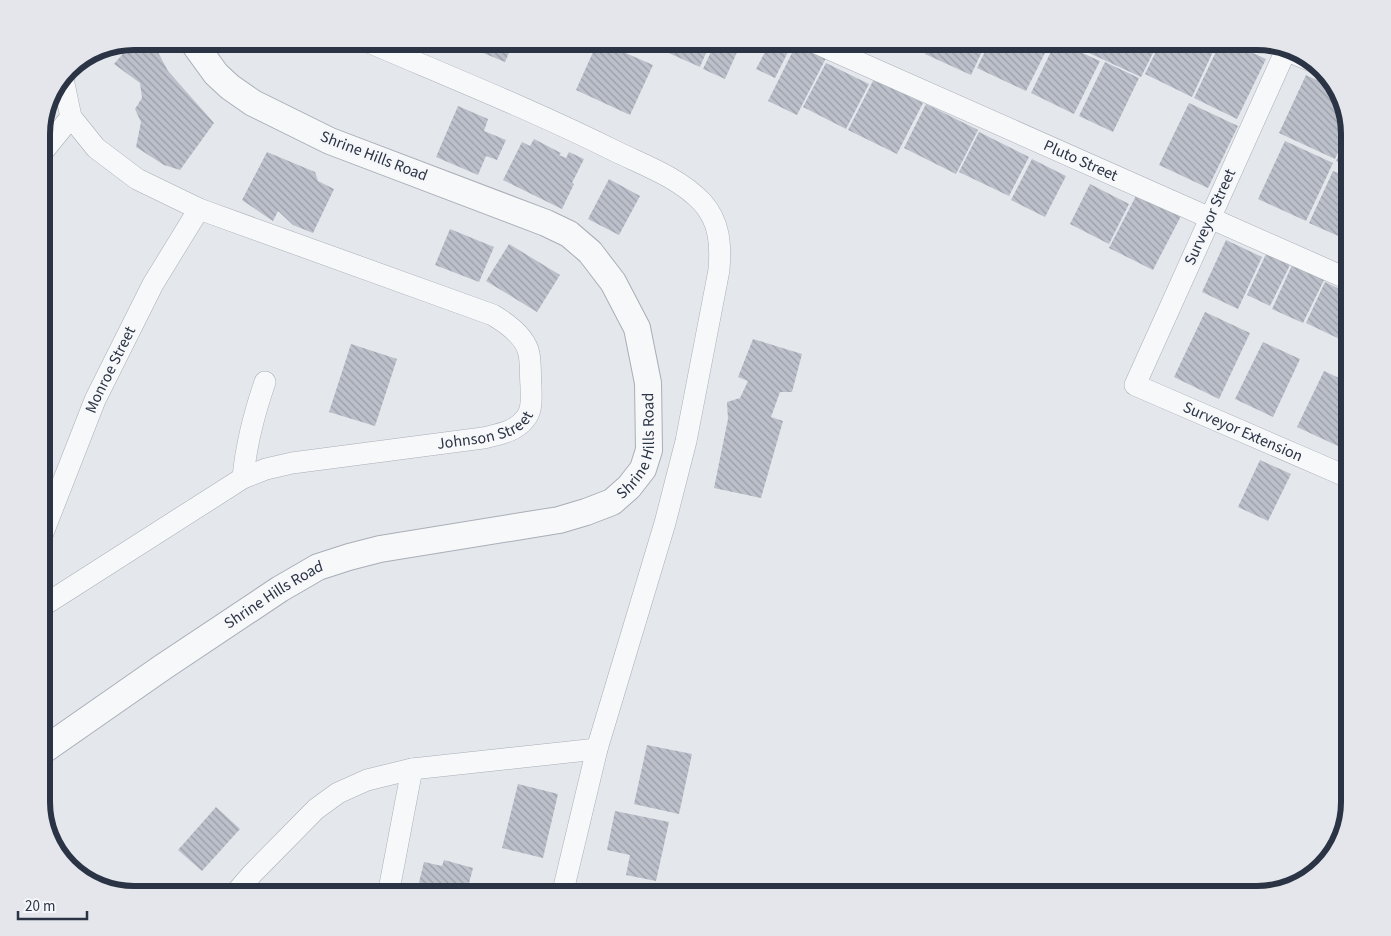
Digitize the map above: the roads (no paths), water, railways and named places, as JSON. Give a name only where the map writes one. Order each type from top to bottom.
[{"type":"street","name":"Shrine Hills Road","points":[[50,746],[280,588],[318,567],[380,549],[558,520],[586,512],[612,502],[629,487],[643,468],[649,450],[648,383],[638,328],[613,282],[590,252],[568,234],[546,223],[330,141],[253,103],[230,87],[216,74],[199,50]]},
{"type":"street","points":[[387,50],[570,129],[678,182],[702,203],[716,225],[721,244],[719,270],[686,442],[665,523],[597,749],[564,886]]},
{"type":"street","name":"Pluto Street","points":[[831,50],[1341,276]]},
{"type":"street","name":"Surveyor Street","points":[[1135,385],[1285,54]]},
{"type":"street","points":[[50,143],[71,117],[65,87]]},
{"type":"street","name":"Johnson Street","points":[[50,599],[243,478],[266,469],[292,463],[484,438],[508,432],[527,417],[532,404],[529,352],[509,324],[493,315],[199,209],[137,179],[96,148],[71,117]]},
{"type":"street","name":"Monroe Street","points":[[50,515],[96,400],[152,284],[199,209]]},
{"type":"street","points":[[243,478],[250,427],[266,382]]},
{"type":"street","name":"Surveyor Extension","points":[[1135,385],[1341,474]]},
{"type":"street","points":[[242,886],[316,809],[338,793],[367,780],[412,769],[597,749]]},
{"type":"street","points":[[390,886],[412,769]]}]
